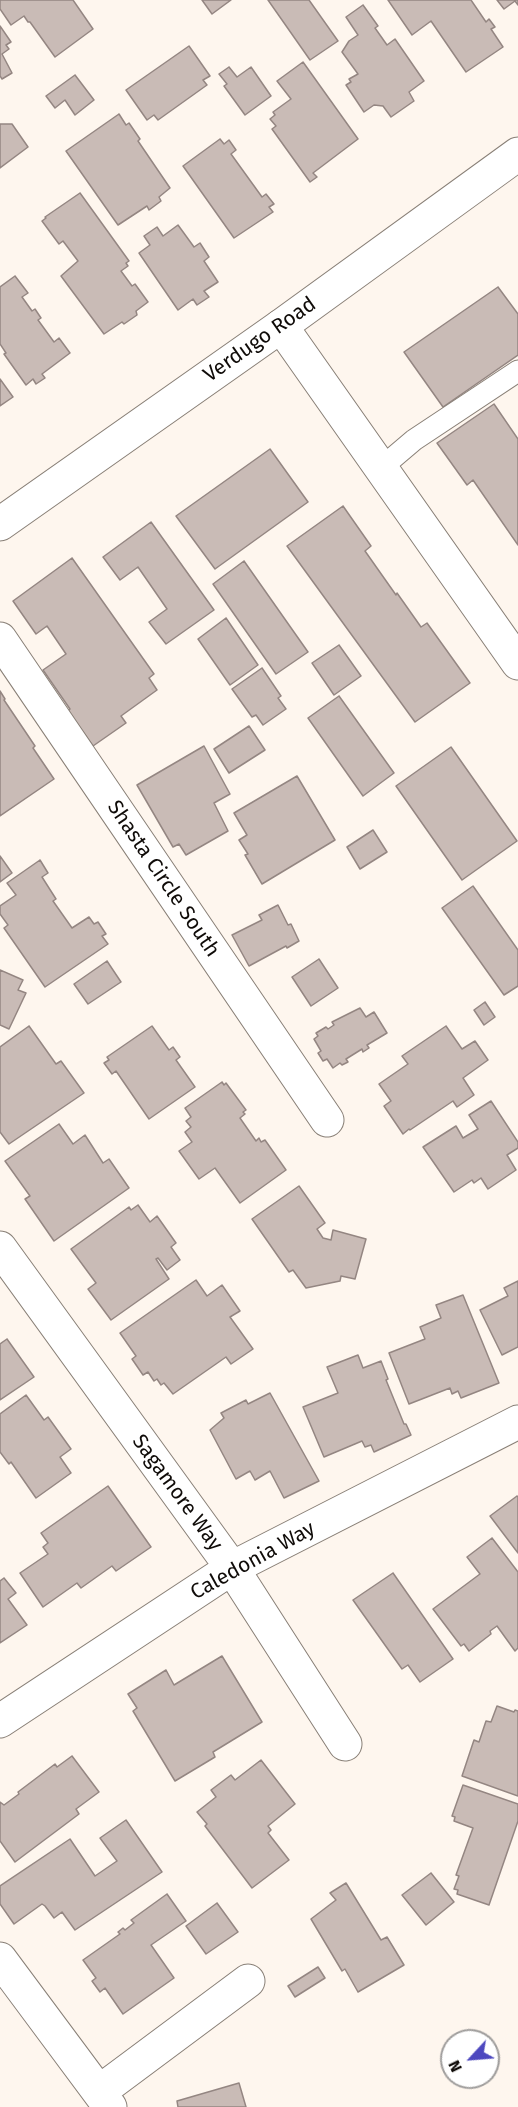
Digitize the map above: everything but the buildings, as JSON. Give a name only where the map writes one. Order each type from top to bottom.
[{"type":"street","name":"Verdugo Road","points":[[0,524],[281,326],[518,154]]},
{"type":"street","points":[[281,326],[518,663]]},
{"type":"street","name":"Shasta Circle South","points":[[0,639],[327,1120]]},
{"type":"street","name":"Sagamore Way","points":[[0,1248],[232,1568],[345,1744]]},
{"type":"street","name":"Caledonia Way","points":[[0,1721],[232,1568],[518,1422]]},
{"type":"street","points":[[0,1959],[105,2099],[248,1981]]},
{"type":"lane","points":[[381,468],[414,440],[518,371]]}]
